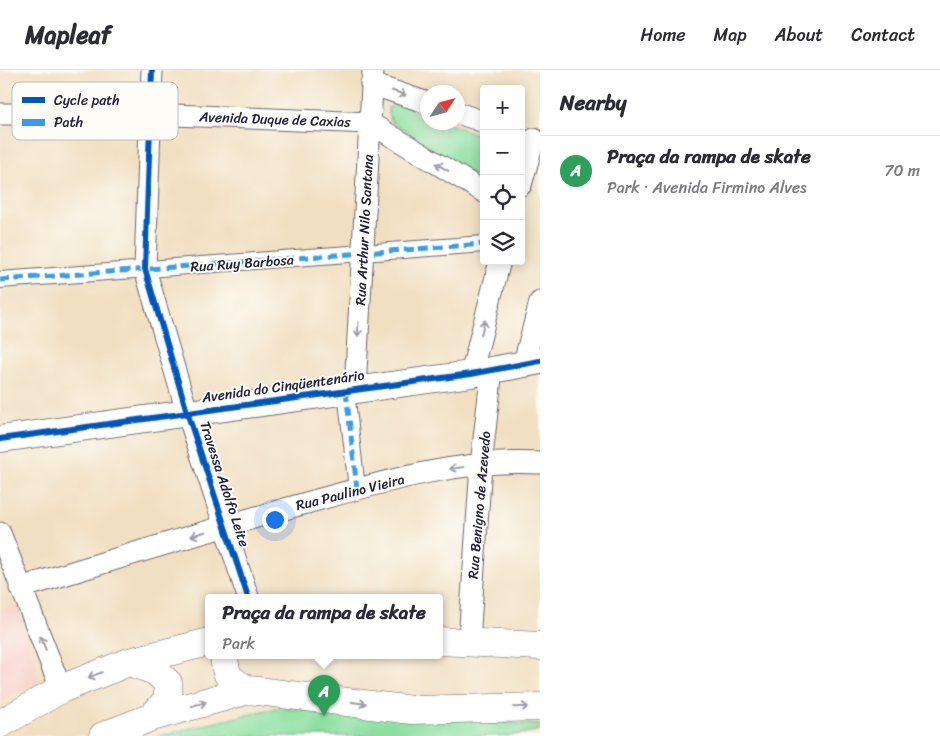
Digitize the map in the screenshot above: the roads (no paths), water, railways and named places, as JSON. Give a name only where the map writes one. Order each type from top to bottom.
[{"type":"main road","points":[[443,641],[540,646]]},
{"type":"main road","points":[[0,724],[61,688],[129,662],[205,643]]},
{"type":"main road","points":[[224,659],[224,668],[232,682],[249,690],[412,710],[540,707]]},
{"type":"main road","points":[[129,662],[155,671],[168,683],[168,699],[152,717]]},
{"type":"main road","points":[[103,736],[152,717],[249,690]]},
{"type":"street","points":[[372,77],[420,99]]},
{"type":"street","name":"Rua Arthur Nilo Santana","points":[[357,489],[350,390],[362,255],[372,77]]},
{"type":"street","name":"Avenida Duque de Caxias","points":[[178,115],[370,123]]},
{"type":"street","points":[[465,115],[480,121]]},
{"type":"street","points":[[370,123],[480,190]]},
{"type":"street","points":[[523,175],[532,138]]},
{"type":"street","name":"Travessa Adolfo Leite","points":[[148,140],[145,269],[188,412],[247,594]]},
{"type":"street","name":"Rua Ruy Barbosa","points":[[0,280],[362,255],[480,244]]},
{"type":"street","name":"Rua Benigno de Azevedo","points":[[469,641],[481,465],[481,372],[499,265]]},
{"type":"street","points":[[532,362],[540,302]]},
{"type":"street","name":"Avenida do Cinqüentenário","points":[[0,439],[481,372],[532,362]]},
{"type":"street","name":"Rua Paulino Vieira","points":[[20,588],[357,489],[435,471],[481,465],[540,463]]},
{"type":"street","points":[[0,533],[20,588],[61,688]]},
{"type":"place","name":"Praça da rampa de skate","points":[[324,716]]}]
